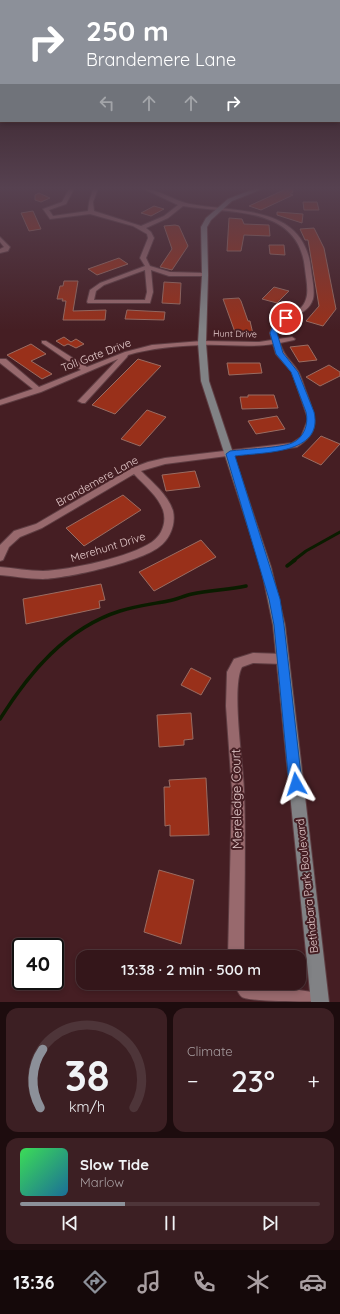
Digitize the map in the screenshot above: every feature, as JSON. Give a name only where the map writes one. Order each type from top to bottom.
[{"type":"street","points":[[151,236],[143,258],[148,267],[150,292],[148,302],[90,302],[93,290],[102,284],[148,267],[169,274],[205,275]]},
{"type":"street","name":"Bethabara Park Boulevard","points":[[204,236],[205,275],[202,343],[204,380],[230,454],[269,578],[279,625],[320,1001]]},
{"type":"street","name":"Brandemere Lane","points":[[0,557],[6,545],[17,534],[39,526],[136,470],[165,461],[294,445],[304,439],[312,419],[310,412],[295,372],[283,359],[273,333],[277,324],[300,313],[309,304],[310,298],[304,249],[295,236]]},
{"type":"street","points":[[0,239],[7,247],[6,250],[0,251]]},
{"type":"street","name":"Hunt Drive","points":[[202,343],[249,344],[292,339]]},
{"type":"street","points":[[44,342],[86,370]]},
{"type":"street","name":"Toll Gate Drive","points":[[0,403],[38,390],[127,353],[164,346],[202,343]]},
{"type":"street","points":[[82,401],[127,353]]},
{"type":"street","points":[[4,361],[38,390]]},
{"type":"street","name":"Merehunt Drive","points":[[0,570],[42,575],[56,574],[84,568],[137,553],[156,544],[166,533],[169,517],[167,507],[136,470]]},
{"type":"street","name":"Mereledge Court","points":[[236,950],[238,790],[232,706],[233,672],[238,663],[253,658],[282,659]]},
{"type":"street","points":[[246,990],[320,1001]]},
{"type":"building","points":[[167,236],[183,236],[188,246],[172,270],[160,267],[172,249]]},
{"type":"building","points":[[228,236],[244,236],[241,251],[227,251]]},
{"type":"building","points":[[303,236],[318,236],[324,248],[336,309],[323,326],[306,321],[319,306],[308,240],[305,240]]},
{"type":"building","points":[[269,245],[284,245],[285,255],[270,254]]},
{"type":"building","points":[[119,258],[128,264],[97,275],[88,269]]},
{"type":"building","points":[[64,281],[78,281],[73,311],[106,310],[105,320],[63,320],[66,301],[62,301],[63,299],[57,299],[60,286],[63,286]]},
{"type":"building","points":[[164,282],[181,283],[180,304],[162,303]]},
{"type":"building","points":[[274,287],[289,291],[277,303],[262,299]]},
{"type":"building","points":[[239,298],[248,321],[250,321],[253,334],[236,335],[223,299]]},
{"type":"building","points":[[127,310],[165,312],[164,320],[125,319]]},
{"type":"building","points":[[64,337],[71,342],[76,339],[84,344],[76,348],[68,344],[64,346],[56,341]]},
{"type":"building","points":[[31,344],[46,354],[31,361],[52,374],[42,379],[7,355]]},
{"type":"building","points":[[308,345],[317,360],[299,362],[290,347]]},
{"type":"building","points":[[138,359],[161,366],[115,414],[92,405]]},
{"type":"building","points":[[227,363],[260,363],[262,373],[229,375]]},
{"type":"building","points":[[329,365],[340,372],[340,376],[320,386],[306,377]]},
{"type":"building","points":[[248,395],[274,395],[278,408],[242,409],[240,397],[248,397]]},
{"type":"building","points":[[147,410],[166,417],[140,446],[121,439]]},
{"type":"building","points":[[277,416],[285,429],[256,434],[248,421]]},
{"type":"building","points":[[321,436],[340,444],[321,465],[302,456]]},
{"type":"building","points":[[195,471],[200,487],[166,491],[162,475]]},
{"type":"building","points":[[123,495],[141,510],[84,546],[66,528]]},
{"type":"building","points":[[201,540],[216,557],[154,591],[139,572]]},
{"type":"building","points":[[101,584],[105,600],[99,601],[100,608],[26,624],[23,599]]},
{"type":"building","points":[[191,668],[211,678],[201,695],[181,685]]},
{"type":"building","points":[[191,713],[193,739],[184,740],[184,745],[159,747],[157,715]]},
{"type":"building","points":[[206,778],[209,835],[170,836],[170,825],[165,826],[164,787],[170,787],[169,780]]},
{"type":"building","points":[[159,870],[194,880],[181,944],[144,932]]},
{"type":"waterway","points":[[293,561],[306,551],[340,532]]},
{"type":"waterway","points":[[287,566],[295,560]]},
{"type":"waterway","points":[[0,719],[23,685],[51,654],[83,629],[101,619],[126,609],[192,594],[246,586]]},
{"type":"route","points":[[286,318],[277,324],[273,333],[280,354],[295,372],[301,386],[312,419],[311,426],[304,439],[294,445],[283,448],[230,454],[269,578],[274,599],[279,625],[296,784]]}]
